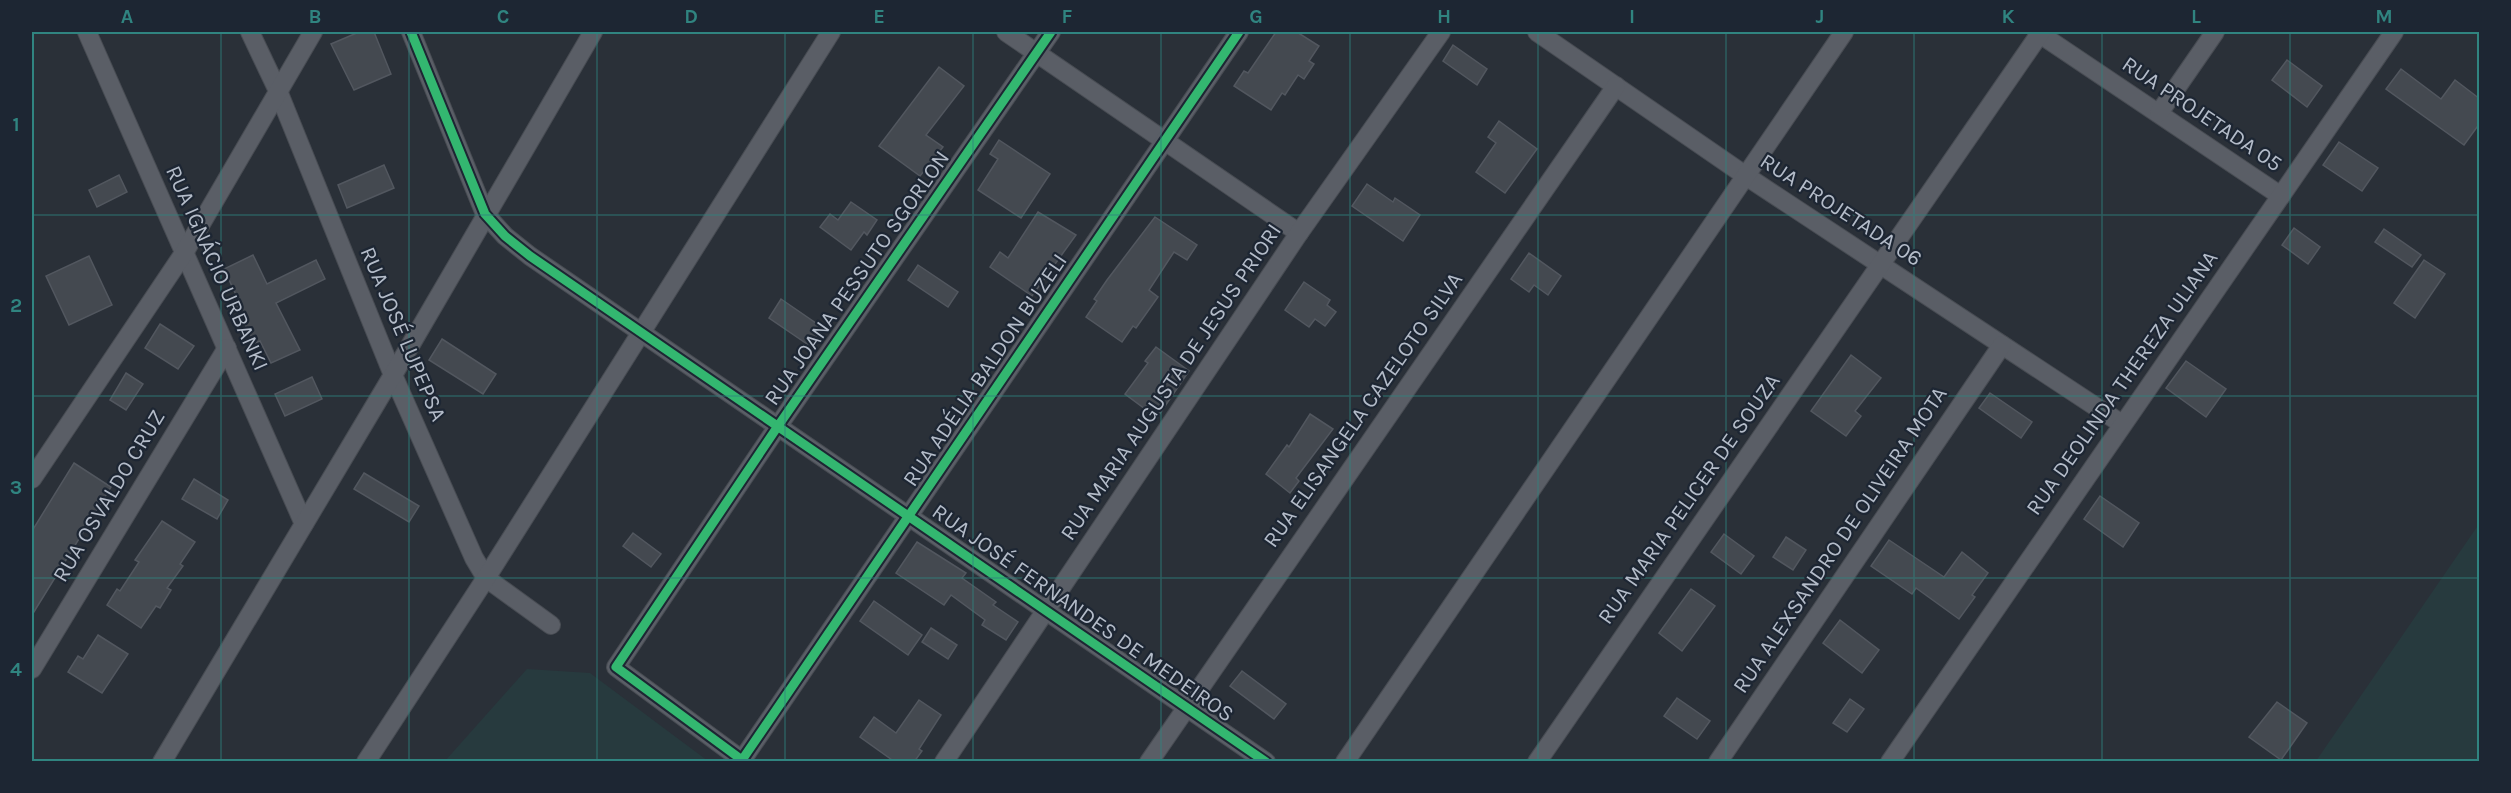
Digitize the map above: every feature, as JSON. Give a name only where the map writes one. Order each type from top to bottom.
[{"type":"street","name":"RUA IGNÁCIO URBANKI","points":[[87,32],[304,524]]},
{"type":"street","name":"RUA JOSÉ LUPEPSA","points":[[250,32],[278,91],[393,375],[474,558],[486,578],[551,625]]},
{"type":"street","points":[[32,479],[184,253],[313,32]]},
{"type":"street","points":[[411,32],[485,214]]},
{"type":"street","points":[[366,762],[486,578],[831,32]]},
{"type":"street","points":[[1006,32],[1299,233]]},
{"type":"street","name":"RUA JOANA PESSUTO SGORLON","points":[[742,760],[616,667],[778,426],[1051,32]]},
{"type":"street","name":"RUA ADÉLIA BALDON BUZELI","points":[[742,760],[1239,32]]},
{"type":"street","name":"RUA MARIA AUGUSTA DE JESUS PRIORI","points":[[944,762],[1299,233],[1441,32]]},
{"type":"street","name":"RUA PROJETADA 06","points":[[1537,32],[1746,176],[2122,424]]},
{"type":"street","points":[[1345,762],[1844,32]]},
{"type":"street","name":"RUA PROJETADA 05","points":[[2039,32],[2281,195]]},
{"type":"street","name":"RUA MARIA PELICER DE SOUZA","points":[[1537,762],[2039,32]]},
{"type":"street","points":[[2159,113],[2215,32]]},
{"type":"street","name":"RUA DEOLINDA THEREZA ULIANA","points":[[1890,762],[2394,32]]},
{"type":"street","points":[[162,762],[393,375],[588,34]]},
{"type":"street","name":"RUA ELISANGELA CAZELOTO SILVA","points":[[1149,762],[1616,86]]},
{"type":"street","name":"RUA JOSÉ FERNANDES DE MEDEIROS","points":[[485,214],[505,236],[530,256],[1266,762]]},
{"type":"street","name":"RUA ALEXSANDRO DE OLIVEIRA MOTA","points":[[1718,762],[2002,345]]},
{"type":"street","name":"RUA OSVALDO CRUZ","points":[[32,669],[227,348]]},
{"type":"green space","points":[[2479,524],[2479,761],[2316,761]]},
{"type":"green space","points":[[527,669],[590,673],[708,761],[445,761]]},
{"type":"building","points":[[359,32],[374,32],[391,74],[354,90],[331,44]]},
{"type":"building","points":[[1276,32],[1297,32],[1319,46],[1309,61],[1314,64],[1304,79],[1298,75],[1285,95],[1282,93],[1271,110],[1234,86],[1244,71],[1248,73]]},
{"type":"building","points":[[1453,45],[1487,69],[1477,85],[1443,61]]},
{"type":"building","points":[[2287,60],[2322,86],[2307,107],[2272,80]]},
{"type":"building","points":[[939,67],[964,86],[926,135],[943,147],[920,176],[879,146]]},
{"type":"building","points":[[2401,69],[2441,99],[2455,80],[2480,99],[2480,123],[2464,145],[2386,89]]},
{"type":"building","points":[[1499,121],[1537,149],[1505,193],[1476,172],[1496,143],[1488,137]]},
{"type":"building","points":[[999,140],[1050,174],[1021,218],[978,190],[998,159],[990,154]]},
{"type":"building","points":[[2339,142],[2378,168],[2362,191],[2323,165]]},
{"type":"building","points":[[384,165],[394,188],[347,208],[338,185]]},
{"type":"building","points":[[119,175],[127,192],[97,207],[89,190]]},
{"type":"building","points":[[1367,184],[1393,202],[1395,198],[1420,215],[1403,241],[1352,206]]},
{"type":"building","points":[[851,202],[877,220],[867,235],[864,232],[851,250],[820,227],[830,214],[838,220]]},
{"type":"building","points":[[1038,212],[1076,235],[1032,296],[990,267],[1000,252],[1008,258]]},
{"type":"building","points":[[1155,217],[1197,245],[1187,260],[1174,252],[1149,290],[1158,297],[1136,328],[1133,326],[1122,342],[1086,317],[1097,301],[1094,299],[1107,280]]},
{"type":"building","points":[[2294,228],[2320,247],[2308,264],[2282,245]]},
{"type":"building","points":[[2384,229],[2421,255],[2412,267],[2375,242]]},
{"type":"building","points":[[1529,253],[1561,276],[1548,295],[1534,285],[1529,292],[1511,279]]},
{"type":"building","points":[[253,255],[267,284],[316,260],[325,279],[276,303],[300,350],[271,363],[260,341],[255,343],[244,323],[233,299],[237,297],[224,269]]},
{"type":"building","points":[[89,256],[112,305],[69,325],[46,276]]},
{"type":"building","points":[[2424,260],[2445,274],[2415,318],[2394,303]]},
{"type":"building","points":[[918,265],[958,292],[948,307],[908,280]]},
{"type":"building","points":[[1304,282],[1330,300],[1327,305],[1336,312],[1325,326],[1315,319],[1309,327],[1285,310]]},
{"type":"building","points":[[781,299],[823,328],[810,346],[769,318]]},
{"type":"building","points":[[160,324],[194,346],[178,369],[145,348]]},
{"type":"building","points":[[442,339],[496,374],[483,394],[429,360]]},
{"type":"building","points":[[1156,347],[1189,371],[1157,418],[1125,394],[1148,363],[1145,361]]},
{"type":"building","points":[[1851,355],[1881,378],[1855,411],[1861,416],[1846,436],[1811,411]]},
{"type":"building","points":[[2186,361],[2226,389],[2206,417],[2166,388]]},
{"type":"building","points":[[126,373],[143,384],[126,410],[110,400]]},
{"type":"building","points":[[312,377],[322,399],[285,416],[275,394]]},
{"type":"building","points":[[1990,393],[2032,422],[2021,438],[1979,408]]},
{"type":"building","points":[[1310,414],[1333,429],[1296,478],[1299,481],[1290,493],[1266,474],[1287,445],[1289,447]]},
{"type":"building","points":[[74,463],[111,487],[32,615],[32,531]]},
{"type":"building","points":[[364,473],[419,506],[409,522],[354,489]]},
{"type":"building","points":[[194,479],[228,500],[217,519],[182,499]]},
{"type":"building","points":[[2100,496],[2139,523],[2123,547],[2084,519]]},
{"type":"building","points":[[162,521],[195,542],[180,564],[183,566],[167,588],[171,590],[160,608],[156,606],[141,628],[107,605],[117,589],[120,591],[139,562],[135,560]]},
{"type":"building","points":[[633,533],[661,554],[651,567],[623,546]]},
{"type":"building","points":[[1724,534],[1754,556],[1741,574],[1711,552]]},
{"type":"building","points":[[1786,537],[1806,550],[1793,570],[1773,557]]},
{"type":"building","points":[[1889,540],[1944,577],[1962,552],[1988,573],[1972,595],[1975,597],[1959,619],[1916,588],[1912,594],[1871,566]]},
{"type":"building","points":[[917,542],[966,573],[962,578],[996,602],[993,605],[1018,622],[1006,640],[982,625],[985,620],[951,595],[944,605],[896,573]]},
{"type":"building","points":[[1691,589],[1715,606],[1682,651],[1659,633]]},
{"type":"building","points":[[874,601],[922,635],[908,655],[860,621]]},
{"type":"building","points":[[1840,620],[1879,650],[1862,673],[1823,643]]},
{"type":"building","points":[[931,628],[957,645],[948,659],[922,642]]},
{"type":"building","points":[[98,635],[128,654],[102,693],[68,672],[78,656],[83,659]]},
{"type":"building","points":[[1242,671],[1286,704],[1274,719],[1230,686]]},
{"type":"building","points":[[1677,698],[1710,721],[1697,739],[1664,716]]},
{"type":"building","points":[[1850,699],[1864,709],[1847,732],[1833,723]]},
{"type":"building","points":[[919,700],[941,715],[919,749],[922,751],[914,762],[895,762],[860,737],[874,717],[896,733]]},
{"type":"building","points":[[2277,702],[2307,723],[2281,760],[2249,737]]},
{"type":"cycle path","points":[[411,32],[485,214],[505,236],[530,256],[1266,762]]},
{"type":"cycle path","points":[[1051,32],[778,426],[616,667],[742,760],[1239,32]]}]
